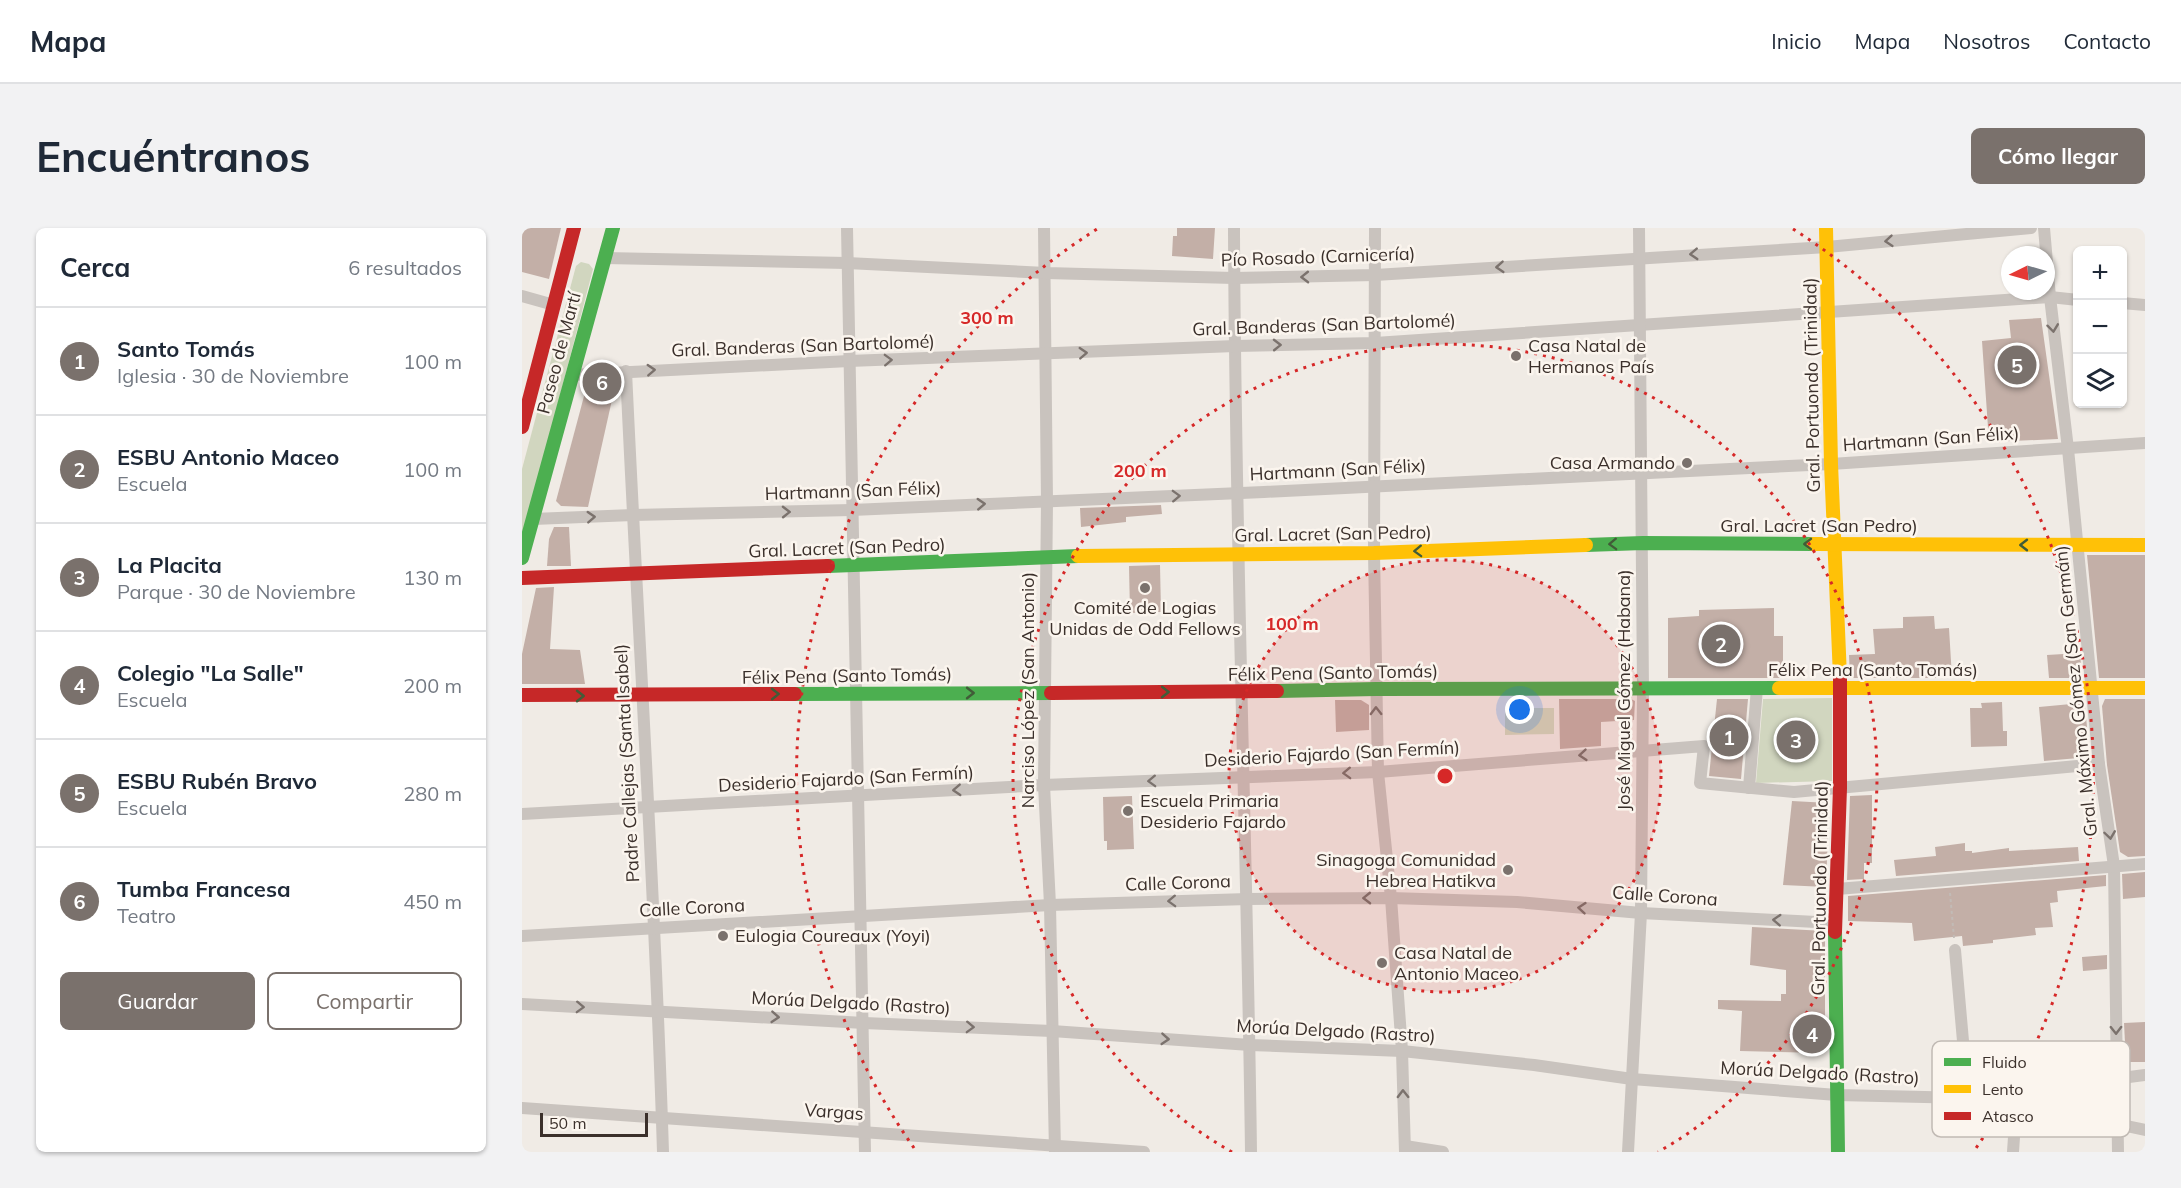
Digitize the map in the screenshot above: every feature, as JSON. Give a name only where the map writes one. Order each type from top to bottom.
[{"type":"street","name":"Paseo de Martí","points":[[522,428],[574,228]]},
{"type":"street","name":"Paseo de Martí","points":[[522,558],[613,228]]},
{"type":"street","points":[[847,228],[865,1152]]},
{"type":"street","name":"Narciso López (San Antonio)","points":[[1044,228],[1047,501],[1044,785],[1050,905],[1054,1148]]},
{"type":"street","points":[[1234,228],[1251,1152]]},
{"type":"street","points":[[1375,228],[1376,343],[1373,486],[1378,772],[1391,898],[1402,1051],[1404,1149],[1443,1152]]},
{"type":"street","name":"José Miguel Gómez (Habana)","points":[[1628,1152],[1641,913],[1643,543],[1639,228]]},
{"type":"street","name":"Gral. Portuondo (Trinidad)","points":[[1826,228],[1831,464],[1840,688],[1840,788],[1835,923],[1838,1152]]},
{"type":"street","name":"Pío Rosado (Carnicería)","points":[[605,258],[847,263],[1046,273],[1234,278],[1375,275],[1827,247],[2031,228]]},
{"type":"street","name":"Gral. Máximo Gómez (San Germán)","points":[[2044,228],[2046,246]]},
{"type":"street","points":[[522,296],[554,305]]},
{"type":"street","name":"Gral. Banderas (San Bartolomé)","points":[[2055,298],[2073,299]]},
{"type":"street","name":"Gral. Banderas (San Bartolomé)","points":[[572,375],[849,361],[1235,346],[1376,343],[2011,300]]},
{"type":"street","name":"Gral. Máximo Gómez (San Germán)","points":[[2050,300],[2068,448],[2099,764],[2114,866],[2116,1041]]},
{"type":"street","points":[[2127,303],[2145,305]]},
{"type":"street","name":"Padre Callejas (Santa Isabel)","points":[[626,371],[641,696],[655,927],[663,1152]]},
{"type":"street","name":"Hartmann (San Félix)","points":[[533,519],[852,510],[1239,493],[1831,464],[2145,443]]},
{"type":"street","name":"Gral. Lacret (San Pedro)","points":[[522,578],[1045,557],[1374,553],[1643,543],[2145,545]]},
{"type":"street","points":[[1749,788],[1757,688]]},
{"type":"street","name":"Félix Pena (Santo Tomás)","points":[[522,695],[1242,692],[1376,689],[2145,688]]},
{"type":"street","name":"Desiderio Fajardo (San Fermín)","points":[[522,814],[1044,785],[1378,772],[1704,746],[1700,783],[1794,792],[2099,764]]},
{"type":"street","points":[[1837,889],[2145,864]]},
{"type":"street","name":"Calle Corona","points":[[522,936],[655,927],[861,918],[1050,905],[1248,899],[1391,898],[1517,902],[1641,913],[1835,923]]},
{"type":"street","points":[[1955,950],[1963,1041]]},
{"type":"street","name":"Morúa Delgado (Rastro)","points":[[522,1004],[864,1023],[1052,1030],[1250,1045],[1402,1051],[1534,1065],[1632,1079],[1837,1095],[1932,1097]]},
{"type":"street","name":"Morúa Delgado (Rastro)","points":[[2130,1077],[2145,1075]]},
{"type":"street","name":"Vargas","points":[[522,1108],[1054,1148],[1144,1152]]},
{"type":"street","points":[[2130,1127],[2145,1130]]},
{"type":"street","points":[[2013,1152],[2014,1137]]},
{"type":"street","name":"Gral. Máximo Gómez (San Germán)","points":[[2117,1137],[2118,1152]]},
{"type":"path","points":[[1949,880],[1955,950]]},
{"type":"green space","points":[[581,262],[589,264],[593,269],[522,541],[522,469],[576,266]]},
{"type":"green space","points":[[1832,698],[1832,781],[1756,783],[1763,699]]},
{"type":"green space","points":[[1505,708],[1554,708],[1554,734],[1505,735]]},
{"type":"building","points":[[522,228],[561,228],[549,279],[522,272]]},
{"type":"building","points":[[1177,228],[1215,228],[1213,259],[1172,256],[1173,236],[1177,236]]},
{"type":"building","points":[[2041,318],[2058,439],[1989,442],[1982,341],[2011,338],[2009,320]]},
{"type":"building","points":[[616,382],[588,507],[561,506],[556,501],[587,385]]},
{"type":"building","points":[[1161,505],[1162,514],[1126,517],[1126,522],[1081,527],[1080,508]]},
{"type":"building","points":[[554,527],[569,527],[571,566],[547,566],[549,539]]},
{"type":"building","points":[[2087,555],[2145,555],[2145,678],[2099,678]]},
{"type":"building","name":"Comité de Logias Unidas de Odd Fellows","points":[[1160,565],[1161,612],[1130,613],[1129,566]]},
{"type":"building","points":[[554,587],[550,649],[580,650],[585,684],[522,684],[522,654],[536,588]]},
{"type":"building","points":[[1774,608],[1774,636],[1783,636],[1783,678],[1668,678],[1668,618],[1699,616],[1699,610]]},
{"type":"building","points":[[1934,616],[1935,629],[1949,628],[1952,678],[1850,678],[1849,655],[1875,654],[1873,629],[1903,628],[1903,617]]},
{"type":"building","points":[[2080,653],[2082,678],[2049,678],[2047,655]]},
{"type":"building","points":[[1559,699],[1631,699],[1635,701],[1634,720],[1601,722],[1601,746],[1560,749]]},
{"type":"building","points":[[1717,699],[1748,699],[1741,779],[1709,776]]},
{"type":"building","points":[[2105,699],[2145,699],[2145,856],[2128,857],[2120,852],[2107,765],[2102,706]]},
{"type":"building","points":[[1335,700],[1361,700],[1369,705],[1369,730],[1336,732]]},
{"type":"building","points":[[2002,702],[2003,731],[2007,731],[2007,746],[1971,747],[1970,708],[1982,708],[1981,703]]},
{"type":"building","points":[[2082,703],[2082,707],[2085,707],[2090,757],[2044,761],[2039,707]]},
{"type":"building","points":[[1872,795],[1872,863],[1864,863],[1864,879],[1847,880],[1850,796]]},
{"type":"building","points":[[1132,796],[1134,849],[1107,850],[1107,841],[1104,841],[1103,797]]},
{"type":"building","points":[[1792,801],[1829,803],[1826,887],[1783,885]]},
{"type":"building","points":[[1965,843],[1965,851],[1972,851],[1972,853],[2009,848],[2009,851],[2078,847],[2079,861],[1896,876],[1894,860],[1936,856],[1935,847]]},
{"type":"building","points":[[2145,872],[2145,897],[2123,899],[2122,874]]},
{"type":"building","points":[[2106,875],[2106,886],[2057,891],[2058,902],[2050,903],[2053,927],[2035,928],[2036,935],[1993,940],[1993,943],[1963,946],[1962,936],[1914,941],[1912,923],[1848,921],[1848,896]]},
{"type":"building","points":[[1752,927],[1825,931],[1825,1053],[1740,1051],[1742,1011],[1718,1009],[1718,1000],[1781,1001],[1781,994],[1786,994],[1786,970],[1750,965]]},
{"type":"building","points":[[2107,955],[2107,969],[2083,971],[2082,957]]},
{"type":"building","points":[[2145,1022],[2145,1062],[2130,1062],[2130,1041],[2125,1041],[2124,1023]]},
{"type":"traffic: fast","points":[[522,558],[613,228]]},
{"type":"traffic: fast","points":[[1586,545],[1813,544]]},
{"type":"traffic: fast","points":[[828,566],[1078,556]]},
{"type":"traffic: fast","points":[[1277,691],[1779,688]]},
{"type":"traffic: fast","points":[[795,694],[1051,693]]},
{"type":"traffic: fast","points":[[1835,932],[1838,1152]]},
{"type":"traffic: slow","points":[[1826,228],[1831,464],[1840,677]]},
{"type":"traffic: slow","points":[[1813,544],[2145,545]]},
{"type":"traffic: slow","points":[[1078,556],[1374,553],[1586,545]]},
{"type":"traffic: slow","points":[[1779,688],[2145,688]]},
{"type":"traffic: jam","points":[[522,427],[574,228]]},
{"type":"traffic: jam","points":[[522,578],[828,566]]},
{"type":"traffic: jam","points":[[1835,932],[1840,788],[1840,677]]},
{"type":"traffic: jam","points":[[1051,693],[1277,691]]},
{"type":"traffic: jam","points":[[522,695],[795,694]]},
{"type":"place","name":"Casa Natal de Hermanos País","points":[[1516,356]]},
{"type":"place","name":"ESBU Rubén Bravo","points":[[2017,365]]},
{"type":"place","name":"Tumba Francesa","points":[[602,382]]},
{"type":"place","name":"Casa Armando","points":[[1687,463]]},
{"type":"place","name":"Comité de Logias Unidas de Odd Fellows","points":[[1145,588]]},
{"type":"place","name":"ESBU Antonio Maceo","points":[[1721,644]]},
{"type":"place","name":"Santo Tomás","points":[[1729,737]]},
{"type":"place","name":"La Placita","points":[[1796,740]]},
{"type":"place","name":"Escuela Primaria Desiderio Fajardo","points":[[1128,811]]},
{"type":"place","name":"Sinagoga Comunidad Hebrea Hatikva","points":[[1508,870]]},
{"type":"place","name":"Eulogia Coureaux (Yoyi)","points":[[723,936]]},
{"type":"place","name":"Casa Natal de Antonio Maceo","points":[[1382,963]]},
{"type":"place","name":"Colegio \"La Salle\"","points":[[1812,1034]]}]
